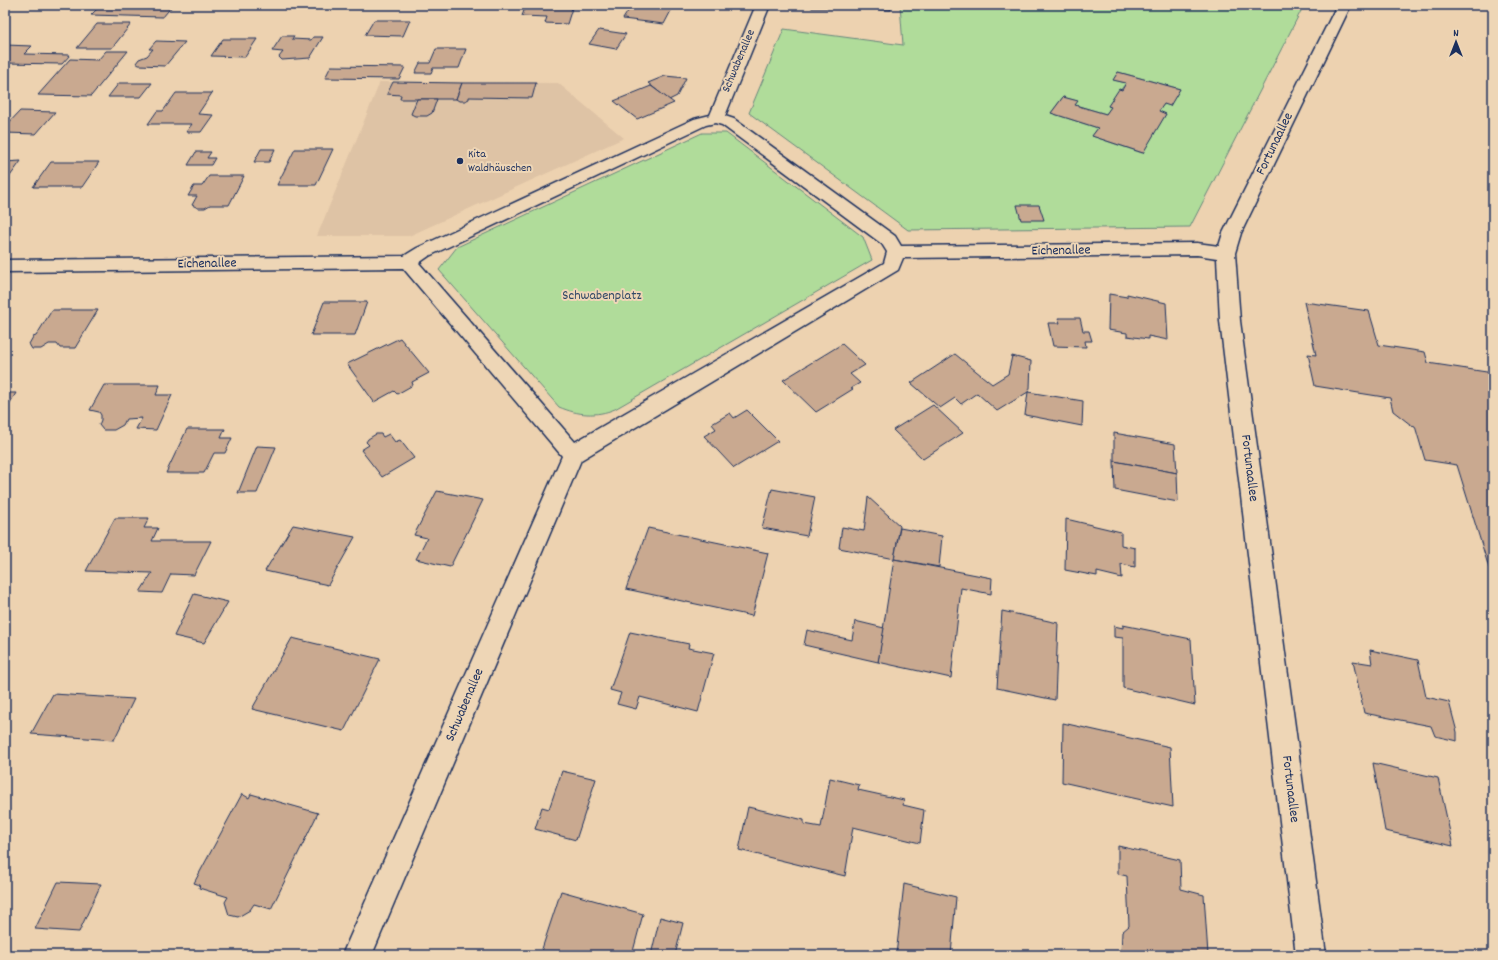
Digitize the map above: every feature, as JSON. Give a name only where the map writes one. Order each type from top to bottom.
[{"type":"street","name":"Schwabenallee","points":[[716,118],[763,5]]},
{"type":"street","name":"Fortunaallee","points":[[1311,955],[1230,321],[1226,253],[1232,233],[1344,5]]},
{"type":"street","points":[[716,118],[728,122],[889,240],[896,252],[892,266],[573,454],[408,262],[423,252],[686,128],[700,122],[716,118]]},
{"type":"street","name":"Eichenallee","points":[[896,252],[1197,248],[1226,253]]},
{"type":"street","name":"Eichenallee","points":[[5,266],[408,262]]},
{"type":"street","name":"Schwabenallee","points":[[357,955],[573,454]]},
{"type":"shaded area","name":"Kita Waldhäuschen","points":[[380,82],[558,83],[624,138],[409,236],[317,236]]},
{"type":"green space","points":[[900,5],[1304,5],[1190,227],[908,230],[749,113],[784,29],[903,45]],"holes":[[[1118,72],[1180,89],[1170,105],[1164,104],[1159,111],[1166,114],[1142,153],[1092,136],[1098,128],[1051,113],[1063,97],[1077,101],[1075,105],[1106,114],[1111,107],[1108,106],[1126,83],[1114,80]]]},
{"type":"green space","name":"Schwabenplatz","points":[[702,133],[726,133],[863,237],[872,260],[615,409],[608,412],[587,414],[573,412],[559,407],[439,270],[457,247]]},
{"type":"building","points":[[33,5],[89,5],[86,8],[31,7]]},
{"type":"building","points":[[101,5],[173,5],[163,17],[91,15]]},
{"type":"building","points":[[526,5],[573,5],[567,24],[545,23],[547,17],[522,16]]},
{"type":"building","points":[[637,5],[674,5],[664,24],[623,19],[630,8],[635,8]]},
{"type":"building","points":[[812,5],[840,5],[840,8],[812,8]]},
{"type":"building","points":[[862,5],[890,5],[891,10],[862,9]]},
{"type":"building","points":[[374,20],[410,20],[403,36],[365,35]]},
{"type":"building","points":[[97,24],[131,24],[112,48],[77,48]]},
{"type":"building","points":[[599,30],[626,34],[616,49],[589,44]]},
{"type":"building","points":[[282,36],[294,36],[292,39],[311,40],[313,37],[323,37],[310,58],[282,60],[279,57],[283,52],[272,51]]},
{"type":"building","points":[[223,39],[257,39],[245,57],[211,56]]},
{"type":"building","points":[[156,41],[185,42],[165,66],[139,65],[136,63],[139,59],[147,56],[153,49],[149,49]]},
{"type":"building","points":[[5,45],[32,46],[24,54],[70,55],[62,64],[5,63]]},
{"type":"building","points":[[436,49],[466,49],[459,68],[433,68],[431,73],[415,73],[420,63],[430,63]]},
{"type":"building","points":[[106,51],[128,51],[91,96],[38,95],[70,59],[98,60]]},
{"type":"building","points":[[331,66],[405,67],[399,79],[325,78]]},
{"type":"building","points":[[1118,72],[1180,89],[1170,106],[1164,104],[1159,111],[1166,114],[1143,153],[1092,136],[1098,128],[1051,113],[1063,97],[1078,101],[1075,105],[1106,114],[1111,107],[1108,106],[1119,89],[1122,90],[1126,83],[1113,80]]},
{"type":"building","points":[[665,76],[686,78],[677,96],[669,100],[648,83]]},
{"type":"building","points":[[393,82],[462,83],[456,99],[400,99],[401,95],[387,94]]},
{"type":"building","points":[[119,83],[152,83],[141,97],[108,97]]},
{"type":"building","points":[[462,83],[536,83],[532,98],[469,97],[469,99],[465,101],[459,101],[456,99]]},
{"type":"building","points":[[651,86],[674,103],[637,119],[614,101]]},
{"type":"building","points":[[176,93],[212,93],[198,114],[213,115],[201,132],[186,132],[192,124],[148,124],[157,111],[163,111]]},
{"type":"building","points":[[417,99],[437,99],[432,113],[427,116],[415,116],[411,114]]},
{"type":"building","points":[[20,111],[55,112],[36,134],[5,133],[5,127]]},
{"type":"building","points":[[261,149],[275,149],[269,162],[254,162]]},
{"type":"building","points":[[295,149],[333,149],[316,185],[277,185]]},
{"type":"building","points":[[196,152],[211,152],[207,158],[215,158],[211,165],[188,165]]},
{"type":"building","points":[[21,161],[5,183],[5,162]]},
{"type":"building","points":[[51,162],[99,162],[82,187],[33,187]]},
{"type":"building","points":[[209,176],[244,176],[229,205],[210,205],[205,208],[198,208],[192,205],[197,196],[188,196],[194,186],[202,186]]},
{"type":"building","points":[[1017,205],[1039,205],[1044,220],[1021,220]]},
{"type":"building","points":[[1109,294],[1127,297],[1127,294],[1166,303],[1168,340],[1148,336],[1148,339],[1127,336],[1127,333],[1108,330]]},
{"type":"building","points":[[324,302],[367,302],[355,335],[311,335]]},
{"type":"building","points":[[1304,302],[1369,311],[1379,345],[1425,352],[1428,363],[1493,373],[1493,569],[1489,568],[1457,465],[1425,460],[1415,426],[1411,425],[1393,411],[1390,398],[1315,386],[1308,354],[1316,355]]},
{"type":"building","points":[[52,310],[98,310],[75,348],[60,348],[57,344],[49,344],[41,349],[32,349],[29,344],[33,337],[36,336]]},
{"type":"building","points":[[1058,318],[1080,318],[1083,331],[1089,331],[1092,341],[1085,341],[1086,347],[1053,346],[1048,323],[1060,323]]},
{"type":"building","points":[[400,338],[429,373],[412,382],[413,385],[397,394],[394,391],[374,402],[347,364]]},
{"type":"building","points":[[842,344],[865,365],[850,374],[860,383],[816,412],[783,380]]},
{"type":"building","points":[[955,354],[992,384],[1008,374],[1012,356],[1031,361],[1030,388],[1028,392],[997,411],[977,393],[961,404],[955,398],[940,408],[911,383]]},
{"type":"building","points":[[104,385],[160,385],[156,395],[172,395],[156,430],[136,429],[142,418],[126,419],[123,425],[114,430],[103,430],[99,425],[101,415],[99,412],[90,410]]},
{"type":"building","points":[[1028,392],[1083,401],[1082,426],[1025,415]]},
{"type":"building","points":[[5,393],[16,393],[5,411]]},
{"type":"building","points":[[933,405],[963,433],[923,459],[893,430]]},
{"type":"building","points":[[747,410],[778,441],[734,468],[704,436],[716,429],[712,424],[730,413],[734,418]]},
{"type":"building","points":[[187,429],[225,429],[221,438],[232,438],[225,453],[214,453],[204,473],[166,473]]},
{"type":"building","points":[[1114,433],[1175,444],[1177,473],[1114,461]]},
{"type":"building","points":[[376,434],[381,434],[383,437],[389,434],[395,442],[400,440],[414,458],[382,477],[361,450],[369,445],[366,442],[368,439]]},
{"type":"building","points":[[257,446],[276,447],[257,493],[238,493]]},
{"type":"building","points":[[1114,461],[1177,473],[1178,502],[1115,490]]},
{"type":"building","points":[[772,489],[815,497],[807,536],[762,528]]},
{"type":"building","points":[[437,491],[483,500],[450,567],[416,559],[427,538],[414,535]]},
{"type":"building","points":[[868,497],[900,526],[894,559],[839,548],[842,527],[864,531]]},
{"type":"building","points":[[115,518],[149,518],[144,528],[158,528],[152,541],[211,541],[194,575],[171,574],[162,593],[140,592],[152,573],[86,571]]},
{"type":"building","points":[[1066,519],[1121,532],[1121,545],[1135,548],[1135,567],[1121,564],[1122,578],[1097,572],[1097,576],[1065,570]]},
{"type":"building","points":[[293,525],[355,537],[328,585],[265,571]]},
{"type":"building","points":[[648,528],[768,553],[752,616],[626,589]]},
{"type":"building","points":[[900,528],[942,536],[939,567],[894,559]]},
{"type":"building","points":[[894,559],[992,578],[991,594],[961,588],[951,678],[878,662]]},
{"type":"building","points":[[194,594],[228,602],[204,643],[174,636]]},
{"type":"building","points":[[1002,611],[1058,623],[1055,700],[997,688]]},
{"type":"building","points":[[855,621],[884,628],[878,662],[804,645],[807,630],[852,640]]},
{"type":"building","points":[[1123,625],[1191,639],[1195,705],[1123,688],[1123,638],[1114,637],[1114,626],[1123,628]]},
{"type":"building","points":[[630,632],[689,644],[688,648],[714,653],[698,712],[640,697],[636,709],[617,704],[621,693],[610,690]]},
{"type":"building","points":[[292,638],[380,659],[344,731],[252,709]]},
{"type":"building","points":[[1370,650],[1418,660],[1426,697],[1449,702],[1457,732],[1457,741],[1435,736],[1431,726],[1364,713],[1353,661],[1372,664]]},
{"type":"building","points":[[53,694],[134,699],[114,740],[31,734]]},
{"type":"building","points":[[1063,723],[1170,747],[1173,807],[1062,782]]},
{"type":"building","points":[[1373,763],[1438,778],[1453,846],[1385,831]]},
{"type":"building","points":[[562,771],[596,779],[576,840],[535,829],[542,807],[549,809]]},
{"type":"building","points":[[830,778],[859,785],[858,790],[904,800],[903,805],[924,810],[920,843],[853,827],[845,876],[739,850],[748,807],[804,820],[804,824],[821,827]]},
{"type":"building","points":[[242,794],[249,798],[251,794],[318,813],[271,909],[254,904],[250,910],[238,917],[229,915],[225,902],[228,897],[199,888],[200,885],[194,883]]},
{"type":"building","points":[[1118,846],[1180,860],[1181,889],[1204,895],[1208,955],[1121,955],[1122,932],[1129,926],[1127,876],[1118,874]]},
{"type":"building","points":[[58,882],[101,884],[79,932],[35,929]]},
{"type":"building","points":[[904,884],[956,897],[951,955],[896,955]]},
{"type":"building","points":[[561,891],[643,914],[632,955],[540,955]]},
{"type":"building","points":[[660,917],[683,923],[675,955],[651,955]]},
{"type":"place","name":"Kita Waldhäuschen","points":[[460,161]]}]
